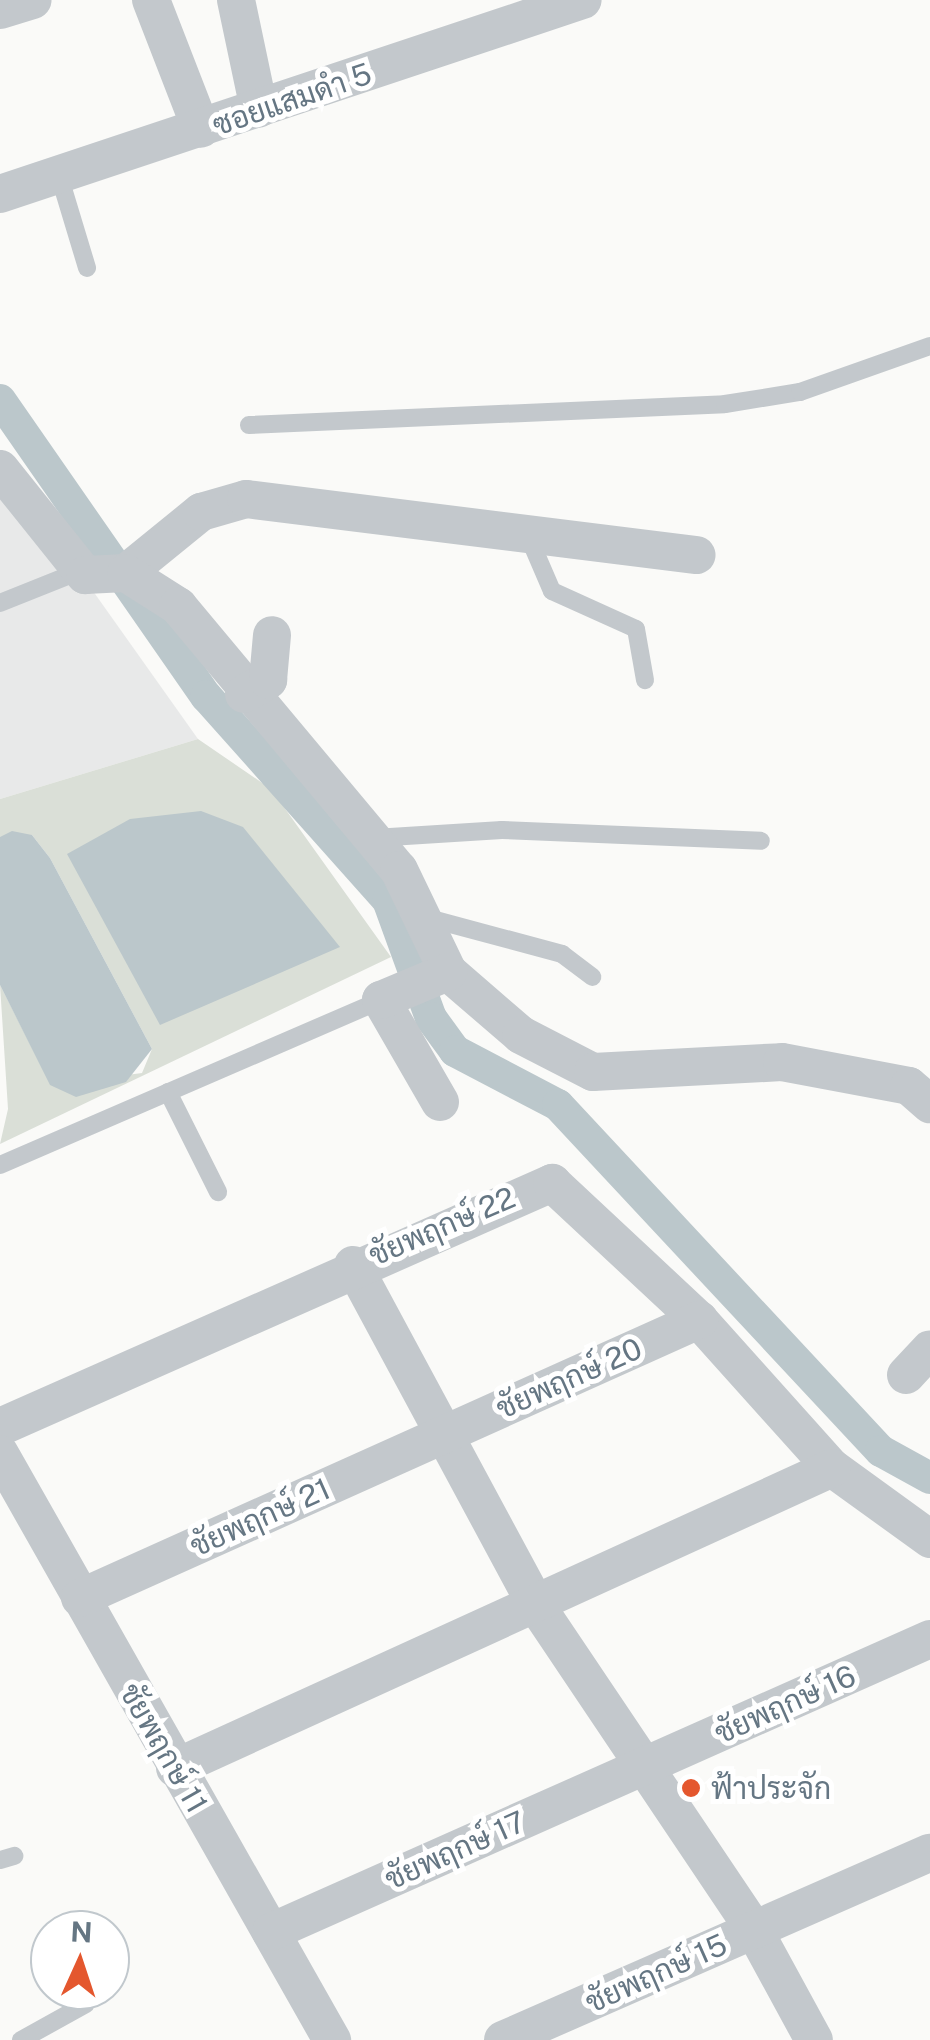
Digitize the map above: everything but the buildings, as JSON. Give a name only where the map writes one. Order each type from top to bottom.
[{"type":"street","points":[[151,0],[201,130]]},
{"type":"street","points":[[236,0],[259,109]]},
{"type":"street","name":"ซอยแสมดำ 5","points":[[0,194],[582,0]]},
{"type":"street","points":[[0,469],[75,573],[126,573],[164,590],[244,694],[373,838],[428,918],[448,972],[522,1036],[593,1072],[782,1062],[908,1086],[930,1104]]},
{"type":"street","points":[[126,573],[224,500],[697,555]]},
{"type":"street","points":[[244,694],[268,680],[272,635]]},
{"type":"street","points":[[440,1102],[380,1000],[448,972]]},
{"type":"street","name":"ชัยพฤกษ์ 22","points":[[7,1422],[353,1265],[530,1188],[552,1184],[575,1196],[699,1320]]},
{"type":"street","points":[[353,1265],[440,1436],[536,1605],[639,1768],[754,1930],[814,2040]]},
{"type":"street","points":[[699,1320],[832,1468],[930,1539]]},
{"type":"street","name":"ชัยพฤกษ์ 20","points":[[440,1436],[699,1320]]},
{"type":"street","name":"ชัยพฤกษ์ 21","points":[[80,1598],[440,1436]]},
{"type":"street","name":"ชัยพฤกษ์ 11","points":[[0,1454],[332,2040]]},
{"type":"street","points":[[175,1768],[832,1468]]},
{"type":"street","name":"ชัยพฤกษ์ 16","points":[[639,1768],[930,1640]]},
{"type":"street","name":"ชัยพฤกษ์ 17","points":[[271,1932],[639,1768]]},
{"type":"street","name":"ชัยพฤกษ์ 15","points":[[502,2040],[930,1853]]},
{"type":"lane","points":[[59,175],[87,268]]},
{"type":"lane","points":[[249,425],[725,404],[800,392],[930,346]]},
{"type":"lane","points":[[528,533],[552,592],[636,629],[645,680]]},
{"type":"lane","points":[[0,603],[75,573]]},
{"type":"lane","points":[[373,838],[502,830],[761,841]]},
{"type":"lane","points":[[428,918],[562,954],[592,977]]},
{"type":"lane","points":[[0,1165],[380,1000]]},
{"type":"lane","points":[[168,1092],[218,1192]]},
{"type":"lane","points":[[21,2040],[75,2010]]},
{"type":"shaded area","points":[[0,460],[198,739],[0,799]]},
{"type":"shaded area","points":[[198,739],[271,789],[391,957],[0,1144],[8,1109],[0,985],[51,1085],[142,1073],[152,1049],[50,858],[32,835],[0,837],[0,799]]},
{"type":"shaded area","points":[[201,811],[243,827],[340,947],[160,1025],[67,854],[130,819]]},
{"type":"shaded area","points":[[12,831],[32,835],[50,858],[152,1049],[126,1082],[76,1097],[50,1085],[0,985],[0,837]]},
{"type":"waterway","points":[[0,400],[206,696],[388,900],[431,1018],[455,1051],[558,1105],[881,1451],[930,1478]]},
{"type":"place","name":"ฟ้าประจัก","points":[[691,1788]]}]
